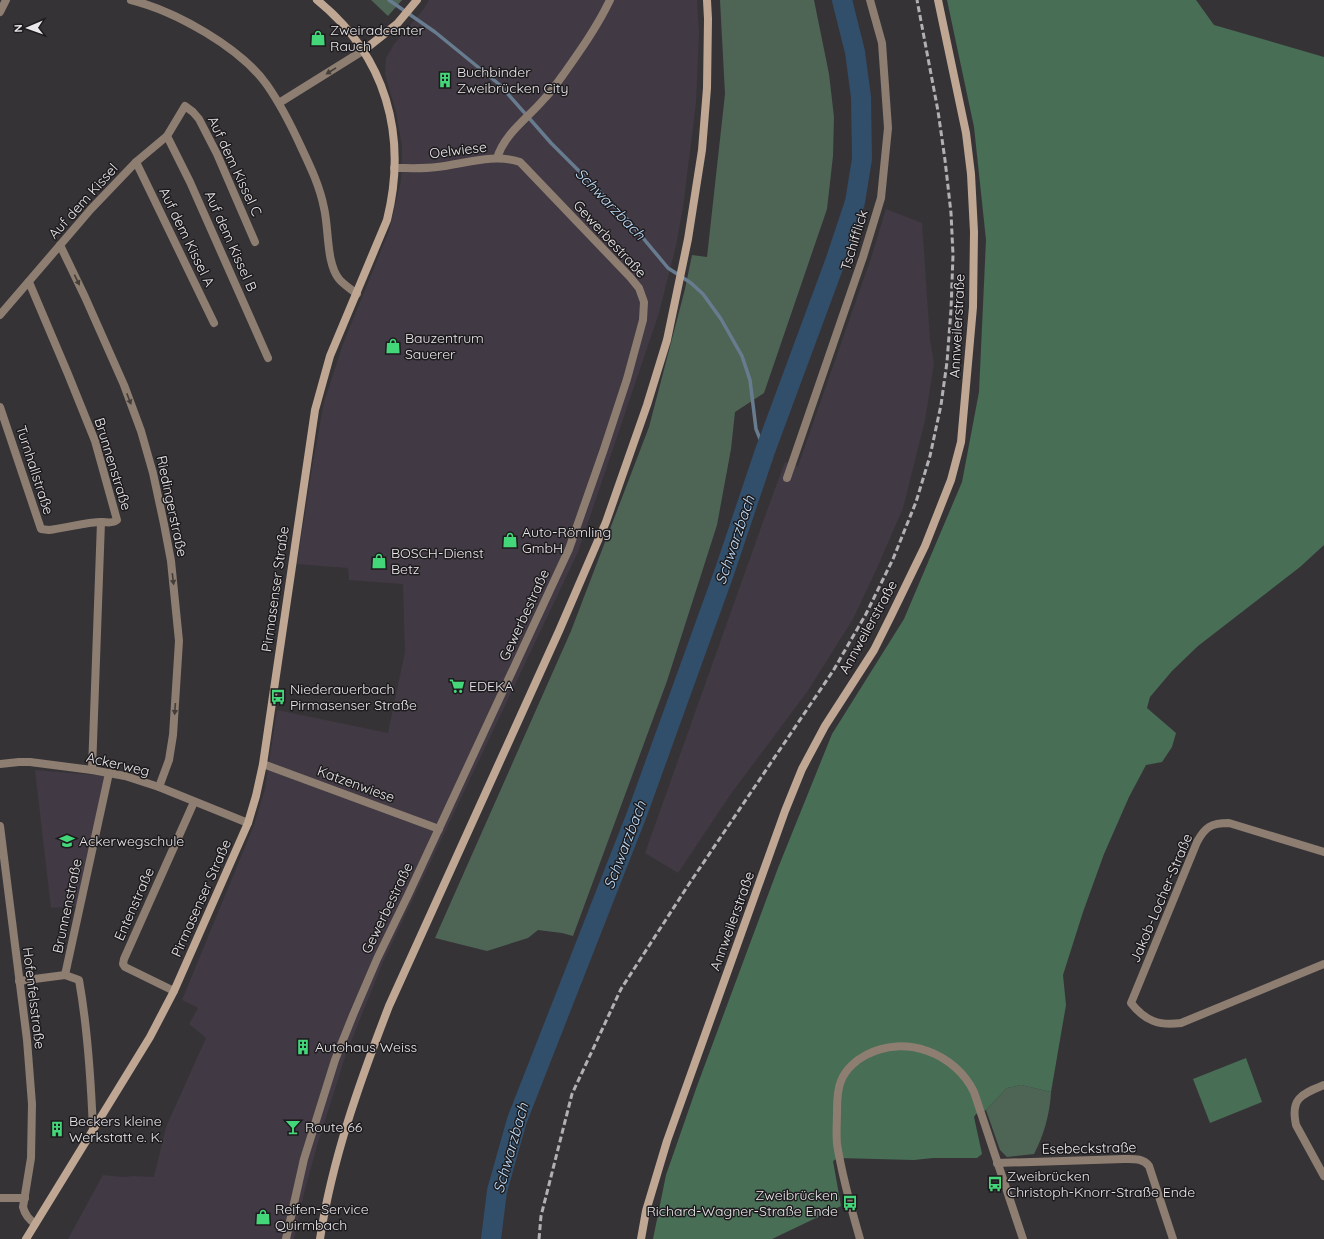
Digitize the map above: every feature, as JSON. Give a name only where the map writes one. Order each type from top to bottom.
[{"type":"main road","name":"Pirmasenser Straße","points":[[35,1224],[150,1037],[174,991],[248,823],[256,796],[263,764],[315,410],[330,356],[387,220],[392,198],[394,168],[392,129],[389,110],[381,84],[364,50],[337,18],[317,0]]},
{"type":"main road","points":[[320,1239],[329,1192],[344,1137],[367,1064],[389,1006],[559,631],[606,522],[647,405],[667,340],[688,239],[702,150],[707,88],[707,0]]},
{"type":"main road","name":"Annweilerstraße","points":[[641,1239],[646,1211],[667,1141],[785,811],[802,769],[825,726],[874,650],[922,553],[951,480],[961,442],[973,307],[974,232],[971,174],[966,133],[938,0]]},
{"type":"main road","points":[[364,50],[397,24],[416,1]]},
{"type":"main road","points":[[26,1239],[35,1224]]},
{"type":"street","points":[[0,12],[6,0]]},
{"type":"street","points":[[130,0],[160,9],[180,18],[240,57],[267,84],[290,125],[318,187],[325,208],[330,254],[338,278],[357,294]]},
{"type":"street","name":"Oelwiese","points":[[394,168],[436,167],[497,158],[500,148],[506,138],[550,93],[584,44],[610,0]]},
{"type":"street","name":"Tschifflick","points":[[787,478],[863,257],[880,198],[888,128],[882,43],[870,0]]},
{"type":"street","points":[[279,103],[364,50]]},
{"type":"street","name":"Auf dem Kissel","points":[[0,315],[91,209],[136,162],[167,136],[185,106]]},
{"type":"street","name":"Auf dem Kissel C","points":[[185,106],[196,115],[203,126],[217,154],[255,242]]},
{"type":"street","name":"Auf dem Kissel B","points":[[167,136],[190,182],[268,358]]},
{"type":"street","name":"Gewerbestraße","points":[[286,1239],[304,1159],[335,1060],[377,959],[439,829],[568,549],[604,449],[627,379],[642,320],[644,302],[639,288],[630,277],[520,162],[512,159],[497,158]]},
{"type":"street","name":"Auf dem Kissel A","points":[[136,162],[214,323]]},
{"type":"street","name":"Riedingerstraße","points":[[60,245],[124,385],[141,431],[153,472],[164,524],[172,568],[179,641],[173,735],[169,760],[159,787]]},
{"type":"street","name":"Brunnenstraße","points":[[29,282],[68,374],[97,448],[117,520],[110,523],[101,522],[92,770]]},
{"type":"street","name":"Turnhallstraße","points":[[0,407],[40,529],[49,530],[101,522]]},
{"type":"street","name":"Ackerweg","points":[[0,764],[30,762],[92,770],[132,778],[159,787],[248,823]]},
{"type":"street","name":"Katzenwiese","points":[[263,764],[439,829]]},
{"type":"street","name":"Brunnenstraße","points":[[65,974],[109,773]]},
{"type":"street","name":"Entenstraße","points":[[174,991],[125,968],[123,964],[194,802]]},
{"type":"street","name":"Jakob-Locher-Straße","points":[[1324,852],[1229,823],[1220,823],[1210,826],[1203,832],[1197,842],[1131,1003],[1145,1018],[1157,1023],[1181,1023],[1324,964]]},
{"type":"street","name":"Hofenfelsstraße","points":[[0,826],[27,1040],[32,1104],[31,1158],[23,1207],[24,1213],[35,1224]]},
{"type":"street","name":"Brunnenstraße","points":[[19,980],[65,974],[79,980],[90,1071],[93,1131]]},
{"type":"street","points":[[860,1239],[837,1144],[837,1099],[841,1081],[849,1068],[860,1058],[874,1050],[896,1046],[907,1046],[927,1050],[953,1065],[969,1083],[974,1092],[1023,1239]]},
{"type":"street","points":[[1324,1085],[1304,1093],[1299,1097],[1295,1104],[1294,1116],[1296,1125],[1324,1176]]},
{"type":"street","name":"Esebeckstraße","points":[[997,1163],[1130,1159],[1143,1160],[1149,1166],[1173,1239]]},
{"type":"street","points":[[0,1198],[25,1198]]},
{"type":"shaded area","points":[[429,0],[697,0],[699,33],[696,103],[683,207],[676,246],[659,313],[578,552],[383,962],[346,1054],[317,1146],[304,1193],[294,1239],[68,1239],[103,1175],[123,1177],[154,1177],[166,1127],[206,1038],[189,1024],[198,1008],[182,1000],[254,825],[265,789],[277,710],[388,733],[405,652],[403,584],[349,580],[348,568],[297,564],[324,402],[343,344],[389,231],[401,181],[402,146],[396,112],[385,74],[386,58],[394,44],[423,10]]},
{"type":"shaded area","points":[[886,209],[922,223],[930,340],[934,363],[925,420],[903,508],[853,619],[807,692],[730,795],[678,873],[645,853],[785,462],[798,466],[871,258]]},
{"type":"shaded area","name":"Ackerwegschule","points":[[35,770],[105,776],[77,906],[51,908]]},
{"type":"green space","points":[[371,0],[402,0],[388,16]]},
{"type":"green space","points":[[720,0],[814,0],[829,74],[834,117],[833,156],[827,209],[764,393],[735,412],[731,449],[717,525],[667,681],[573,936],[538,930],[528,938],[487,951],[435,938],[571,631],[649,427],[685,289],[692,255],[707,257],[725,94]]},
{"type":"green space","points":[[947,0],[1196,0],[1214,25],[1324,57],[1324,545],[1300,567],[1198,646],[1172,671],[1150,697],[1147,708],[1176,733],[1172,747],[1162,762],[1146,765],[1129,797],[1104,854],[1083,912],[1063,975],[1066,1005],[1051,1092],[1021,1085],[1007,1088],[986,1110],[976,1114],[974,1117],[982,1154],[977,1158],[933,1158],[914,1160],[838,1158],[833,1161],[841,1206],[772,1239],[653,1239],[666,1175],[697,1086],[778,868],[832,734],[904,619],[962,482],[979,392],[986,240],[974,127]]},
{"type":"green space","points":[[1246,1058],[1262,1102],[1210,1123],[1193,1079]]},
{"type":"green space","points":[[1021,1085],[1051,1092],[1048,1116],[1044,1132],[1034,1154],[1007,1157],[1000,1150],[986,1110],[1007,1088]]},
{"type":"waterway","name":"Schwarzbach","points":[[389,0],[435,32],[500,85],[551,143],[628,220],[668,268],[691,283],[703,294],[721,319],[742,356],[750,380],[756,429],[765,451]]},
{"type":"waterway","name":"Schwarzbach","points":[[491,1239],[497,1191],[517,1120],[637,814],[724,573],[765,451],[835,262],[855,202],[862,159],[861,97],[855,52],[842,0]]},
{"type":"railway","points":[[539,1239],[541,1216],[572,1094],[621,989],[689,884],[833,671],[866,614],[893,559],[916,502],[930,456],[941,405],[947,362],[953,255],[951,213],[945,160],[938,111],[917,0]]},
{"type":"place","name":"Zweiradcenter Rauch","points":[[318,38]]},
{"type":"place","name":"Buchbinder Zweibrücken City","points":[[445,80]]},
{"type":"place","name":"Bauzentrum Sauerer","points":[[393,346]]},
{"type":"place","name":"Auto-Römling GmbH","points":[[510,540]]},
{"type":"place","name":"BOSCH-Dienst Betz","points":[[379,561]]},
{"type":"place","name":"EDEKA","points":[[457,686]]},
{"type":"place","name":"Niederauerbach Pirmasenser Straße","points":[[278,697]]},
{"type":"place","name":"Ackerwegschule","points":[[67,841]]},
{"type":"place","name":"Autohaus Weiss","points":[[303,1047]]},
{"type":"place","name":"Route 66","points":[[293,1127]]},
{"type":"place","name":"Beckers kleine Werkstatt e. K.","points":[[57,1129]]},
{"type":"place","name":"Zweibrücken Christoph-Knorr-Straße Ende","points":[[995,1184]]},
{"type":"place","name":"Zweibrücken Richard-Wagner-Straße Ende","points":[[850,1203]]},
{"type":"place","name":"Reifen-Service Quirmbach","points":[[263,1217]]}]
